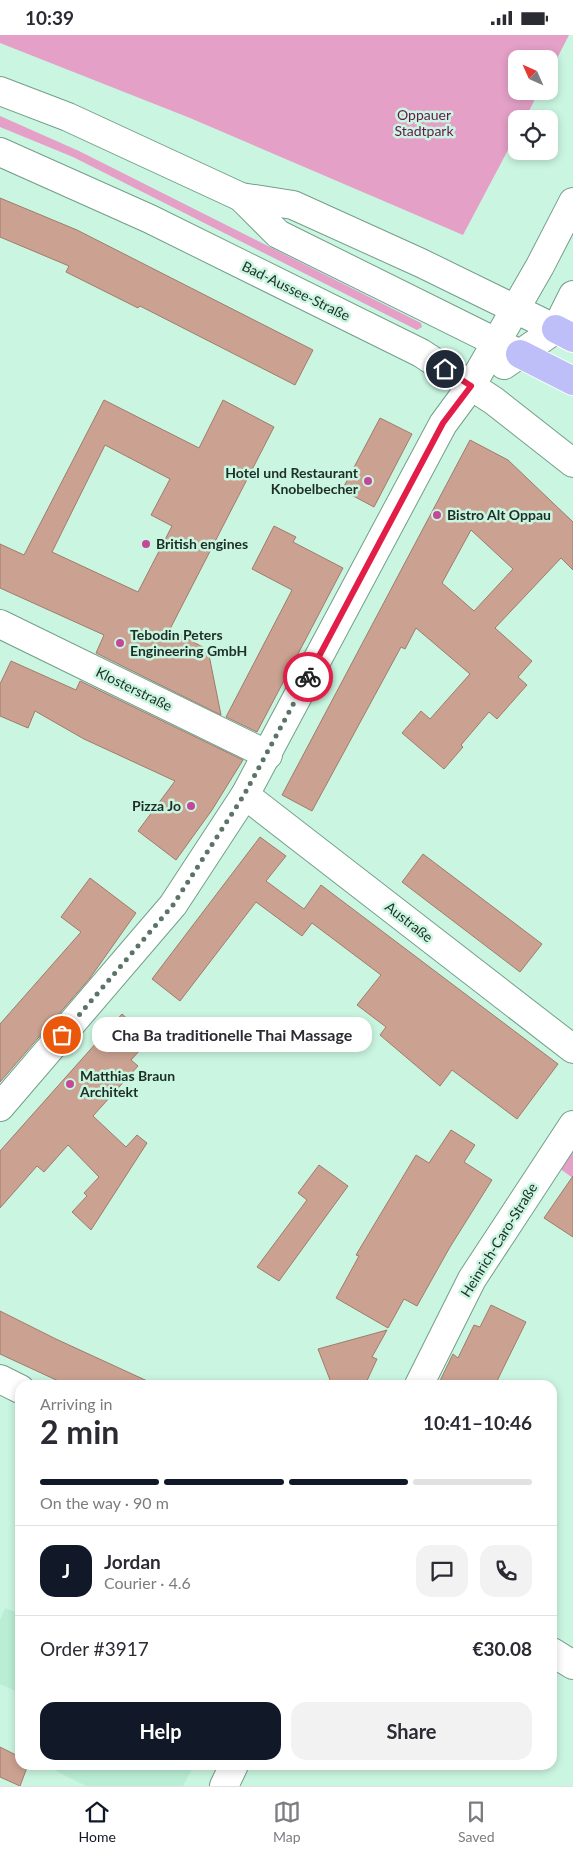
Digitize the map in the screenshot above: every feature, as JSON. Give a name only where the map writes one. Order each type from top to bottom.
[{"type":"highway","points":[[508,348],[573,381]]},
{"type":"street","points":[[0,91],[68,117],[241,197],[293,205],[516,309],[564,334]]},
{"type":"street","name":"Bad-Aussee-Straße","points":[[0,152],[150,219],[413,349],[471,386],[573,463]]},
{"type":"street","points":[[241,197],[278,234],[508,348]]},
{"type":"street","points":[[508,348],[516,309],[573,202]]},
{"type":"street","points":[[564,334],[573,295]]},
{"type":"street","points":[[0,1107],[173,905],[268,755],[443,423],[471,386],[508,348],[564,334]]},
{"type":"street","name":"Klosterstraße","points":[[0,624],[268,755]]},
{"type":"street","name":"Austraße","points":[[244,795],[573,1049]]},
{"type":"street","name":"Heinrich-Caro-Straße","points":[[422,1380],[472,1279],[573,1125]]},
{"type":"street","points":[[0,1379],[15,1386]]},
{"type":"street","points":[[557,1655],[573,1665]]},
{"type":"street","points":[[224,1786],[232,1770]]},
{"type":"shaded area","points":[[5,1608],[15,1612],[15,1691],[0,1684],[0,1620]]},
{"type":"shaded area","points":[[54,1770],[191,1770],[183,1786],[86,1786]]},
{"type":"green space","name":"Oppauer Stadtpark","points":[[0,35],[569,35],[558,56],[558,50],[508,50],[508,100],[534,100],[530,110],[508,110],[508,150],[463,235],[190,118],[0,43]]},
{"type":"green space","points":[[0,116],[79,151],[421,323],[422,327],[417,330],[73,157],[0,127]]},
{"type":"green space","points":[[573,1142],[573,1178],[556,1166]]},
{"type":"building","points":[[0,198],[77,230],[313,350],[295,385],[140,306],[138,308],[66,272],[69,266],[0,237]]},
{"type":"building","points":[[104,400],[199,448],[223,400],[274,427],[170,629],[208,650],[221,715],[96,653],[104,635],[0,588],[0,544],[24,555]],"holes":[[[105,445],[170,479],[151,515],[172,526],[138,592],[52,552]]]},
{"type":"building","points":[[380,418],[412,434],[374,507],[342,490]]},
{"type":"building","points":[[470,440],[508,460],[573,522],[573,570],[561,558],[495,628],[532,661],[518,677],[527,685],[497,719],[489,712],[461,745],[463,747],[444,769],[402,733],[421,711],[430,719],[470,674],[416,628],[405,649],[401,647],[312,811],[282,795]],"holes":[[[471,530],[513,569],[474,611],[442,583]]]},
{"type":"building","points":[[274,526],[296,537],[293,542],[343,568],[257,732],[226,717],[292,590],[252,569]]},
{"type":"building","points":[[11,661],[76,690],[80,681],[243,760],[212,810],[176,860],[138,831],[175,781],[84,739],[35,711],[28,728],[0,716],[0,684]]},
{"type":"building","points":[[260,837],[286,856],[266,881],[304,909],[321,885],[558,1064],[517,1119],[452,1070],[440,1086],[380,1035],[386,1027],[357,1005],[381,975],[312,923],[302,936],[256,902],[180,1001],[152,979]]},
{"type":"building","points":[[423,854],[542,944],[520,972],[402,882]]},
{"type":"building","points":[[90,878],[136,913],[90,978],[0,1082],[0,1024],[81,932],[61,917]]},
{"type":"building","points":[[122,1014],[150,1039],[131,1060],[138,1066],[93,1116],[126,1147],[137,1135],[147,1143],[91,1230],[72,1212],[87,1196],[84,1193],[99,1177],[68,1145],[44,1172],[37,1166],[0,1208],[0,1151]]},
{"type":"building","points":[[451,1130],[475,1145],[464,1162],[492,1180],[450,1247],[417,1306],[404,1299],[388,1328],[336,1298],[359,1256],[356,1255],[416,1155],[429,1163]]},
{"type":"building","points":[[319,1165],[348,1186],[279,1281],[257,1267],[307,1200],[298,1193]]},
{"type":"building","points":[[573,1176],[573,1237],[544,1218]]},
{"type":"building","points":[[491,1305],[526,1322],[497,1380],[440,1380],[453,1354],[458,1358],[474,1325],[480,1327]]},
{"type":"building","points":[[0,1311],[145,1380],[56,1380],[0,1354]]},
{"type":"building","points":[[387,1330],[372,1357],[377,1359],[367,1380],[330,1380],[318,1349]]},
{"type":"building","points":[[0,1747],[15,1754],[15,1770],[26,1770],[20,1786],[0,1777]]},
{"type":"way so far","points":[[62,1035],[173,905],[268,755],[308,677]]},
{"type":"place","name":"Hotel und Restaurant Knobelbecher","points":[[368,481]]},
{"type":"place","name":"Bistro Alt Oppau","points":[[437,515]]},
{"type":"place","name":"British engines","points":[[146,544]]},
{"type":"place","name":"Tebodin Peters Engineering GmbH","points":[[120,643]]},
{"type":"place","name":"Pizza Jo","points":[[191,806]]},
{"type":"place","name":"Cha Ba traditionelle Thai Massage","points":[[62,1035]]},
{"type":"place","name":"Matthias Braun Architekt","points":[[70,1084]]},
{"type":"route","points":[[308,677],[443,423],[471,386],[445,369]]}]
